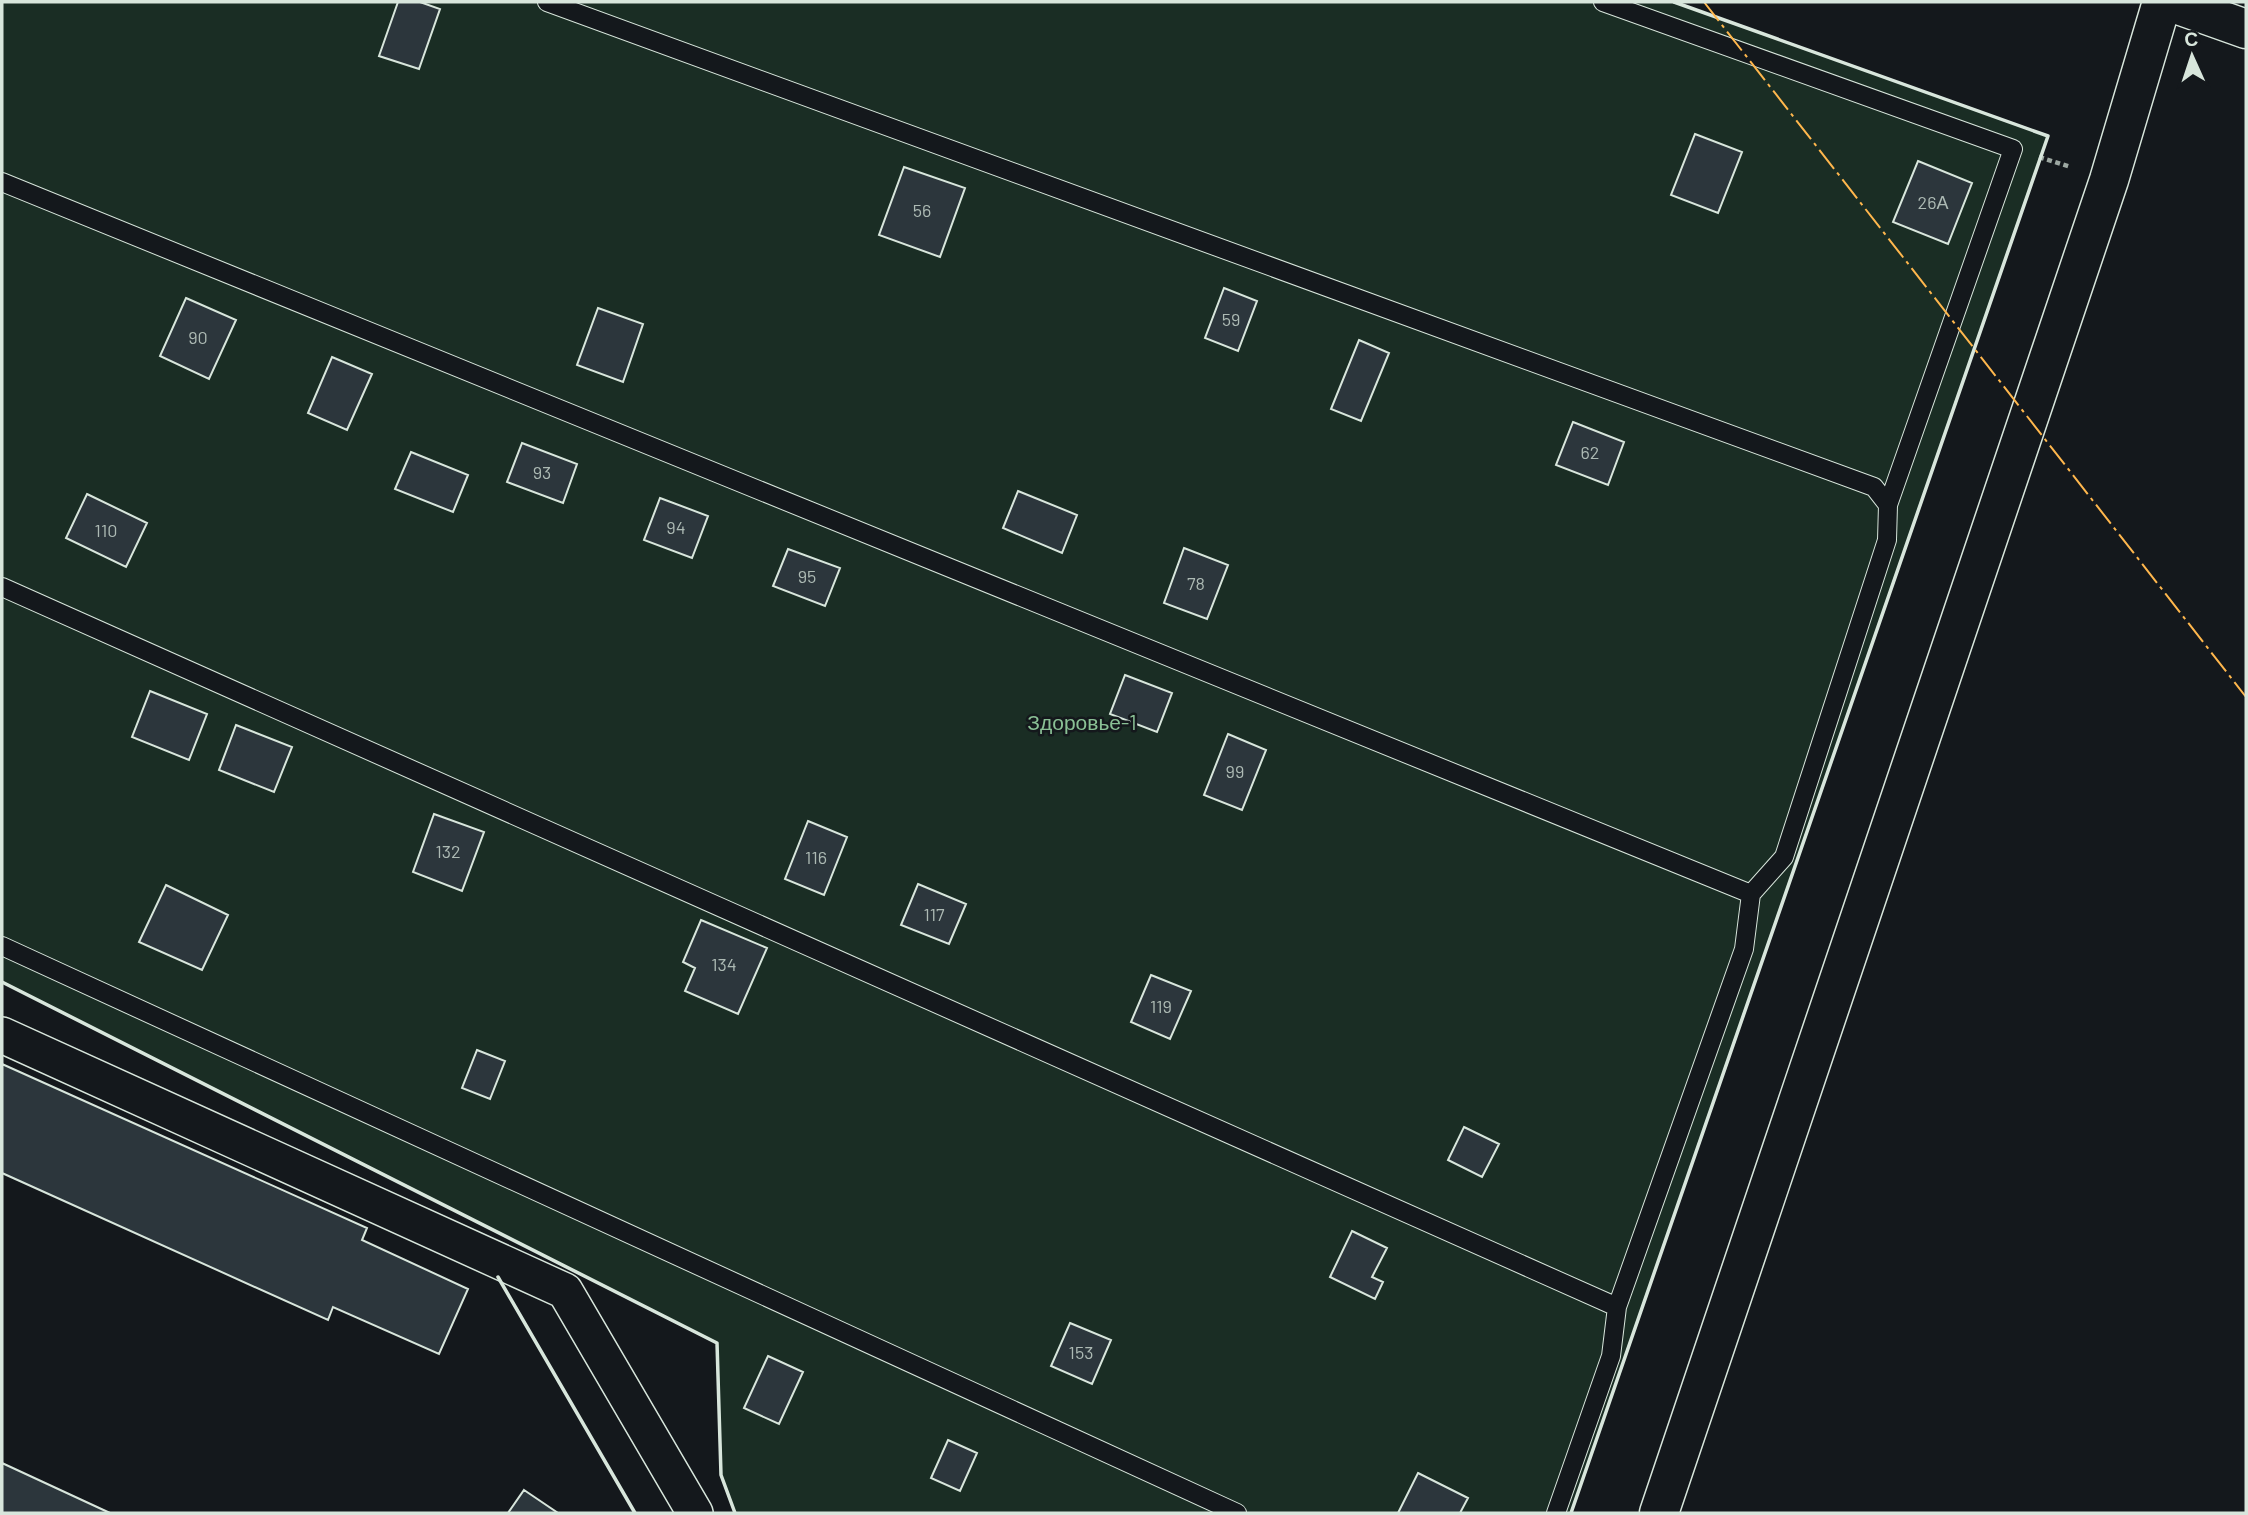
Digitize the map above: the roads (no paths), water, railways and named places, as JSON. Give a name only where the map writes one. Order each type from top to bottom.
[{"type":"main road","points":[[1659,1513],[2109,180],[2162,2]]},
{"type":"main road","points":[[2170,2],[2246,29]]},
{"type":"street","points":[[2,1035],[565,1291],[695,1513]]},
{"type":"lane","points":[[547,2],[1874,487],[1888,506]]},
{"type":"lane","points":[[1556,1513],[1611,1356],[1617,1307],[1744,949],[1751,894],[1784,857],[1887,540],[1888,506],[2013,149],[1603,2]]},
{"type":"lane","points":[[2,181],[1751,894]]},
{"type":"lane","points":[[2,587],[1617,1307]]},
{"type":"lane","points":[[2,946],[1237,1513]]},
{"type":"park label","name":"Здоровье-1","points":[[1082,723]]}]
